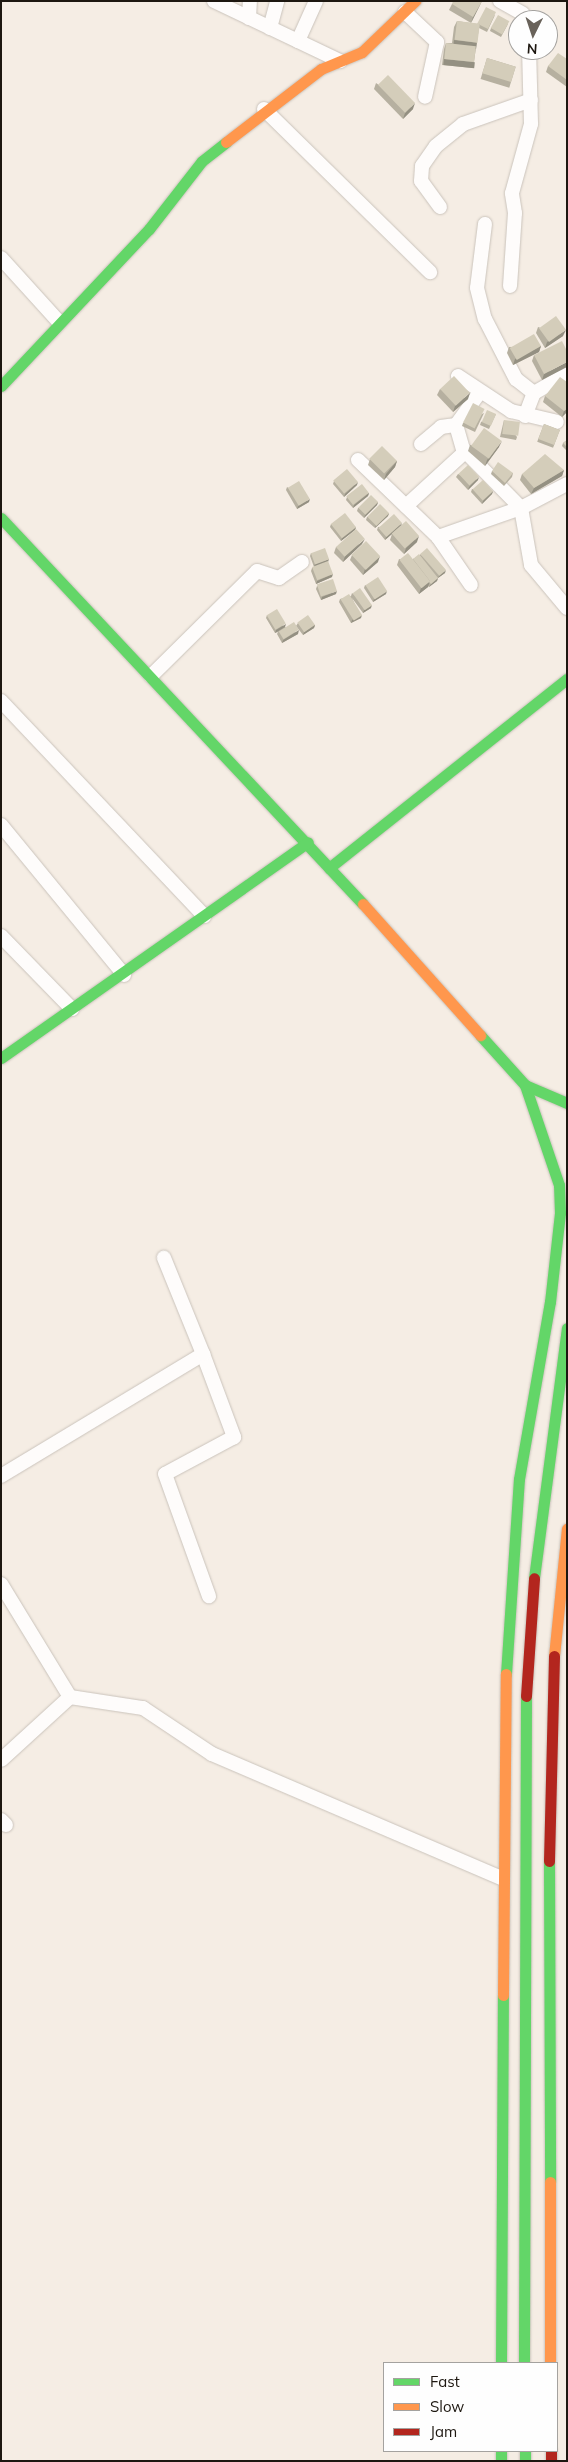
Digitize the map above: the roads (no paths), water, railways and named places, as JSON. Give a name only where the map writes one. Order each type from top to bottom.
[{"type":"main road","points":[[1,386],[59,322],[149,229],[202,161],[264,109],[321,69],[362,52],[408,5]]},
{"type":"main road","points":[[1,518],[308,842],[329,868],[526,1085],[567,1104]]},
{"type":"main road","points":[[329,868],[567,679]]},
{"type":"main road","points":[[3,1054],[124,975],[308,842]]},
{"type":"main road","points":[[526,1085],[559,1185],[560,1213]]},
{"type":"main road","points":[[501,2362],[501,1878],[506,1619],[512,1544],[560,1213],[567,1190]]},
{"type":"main road","points":[[524,2362],[525,1730],[532,1601],[567,1328]]},
{"type":"main road","points":[[550,2362],[549,1858],[555,1624],[567,1529]]},
{"type":"street","points":[[214,1],[340,61]]},
{"type":"street","points":[[248,18],[250,1]]},
{"type":"street","points":[[270,28],[277,1]]},
{"type":"street","points":[[298,41],[316,1]]},
{"type":"street","points":[[500,1],[514,10]]},
{"type":"street","points":[[408,5],[437,42],[425,97]]},
{"type":"street","points":[[510,286],[515,213],[512,193],[524,159],[531,100],[529,60]]},
{"type":"street","points":[[440,208],[421,181],[422,166],[436,146],[463,124],[531,100]]},
{"type":"street","points":[[264,109],[430,272]]},
{"type":"street","points":[[484,224],[476,288],[485,319],[516,379],[534,393]]},
{"type":"street","points":[[1,258],[59,322]]},
{"type":"street","points":[[525,416],[534,393],[567,374]]},
{"type":"street","points":[[458,376],[480,392],[525,416],[557,422]]},
{"type":"street","points":[[421,444],[441,427],[456,424],[480,392]]},
{"type":"street","points":[[456,424],[465,452],[521,508],[531,565],[567,608]]},
{"type":"street","points":[[406,506],[465,452]]},
{"type":"street","points":[[358,460],[438,537],[471,585]]},
{"type":"street","points":[[438,537],[521,508],[567,484]]},
{"type":"street","points":[[152,676],[253,575],[265,572],[278,578],[302,562]]},
{"type":"street","points":[[1,701],[204,916]]},
{"type":"street","points":[[1,825],[124,975]]},
{"type":"street","points":[[1,936],[72,1009]]},
{"type":"street","points":[[164,1258],[234,1437],[165,1474],[209,1596]]},
{"type":"street","points":[[1,1476],[203,1354]]},
{"type":"street","points":[[1,1584],[70,1697]]},
{"type":"street","points":[[70,1697],[143,1708],[212,1754],[501,1878]]},
{"type":"street","points":[[1,1760],[70,1697]]}]
